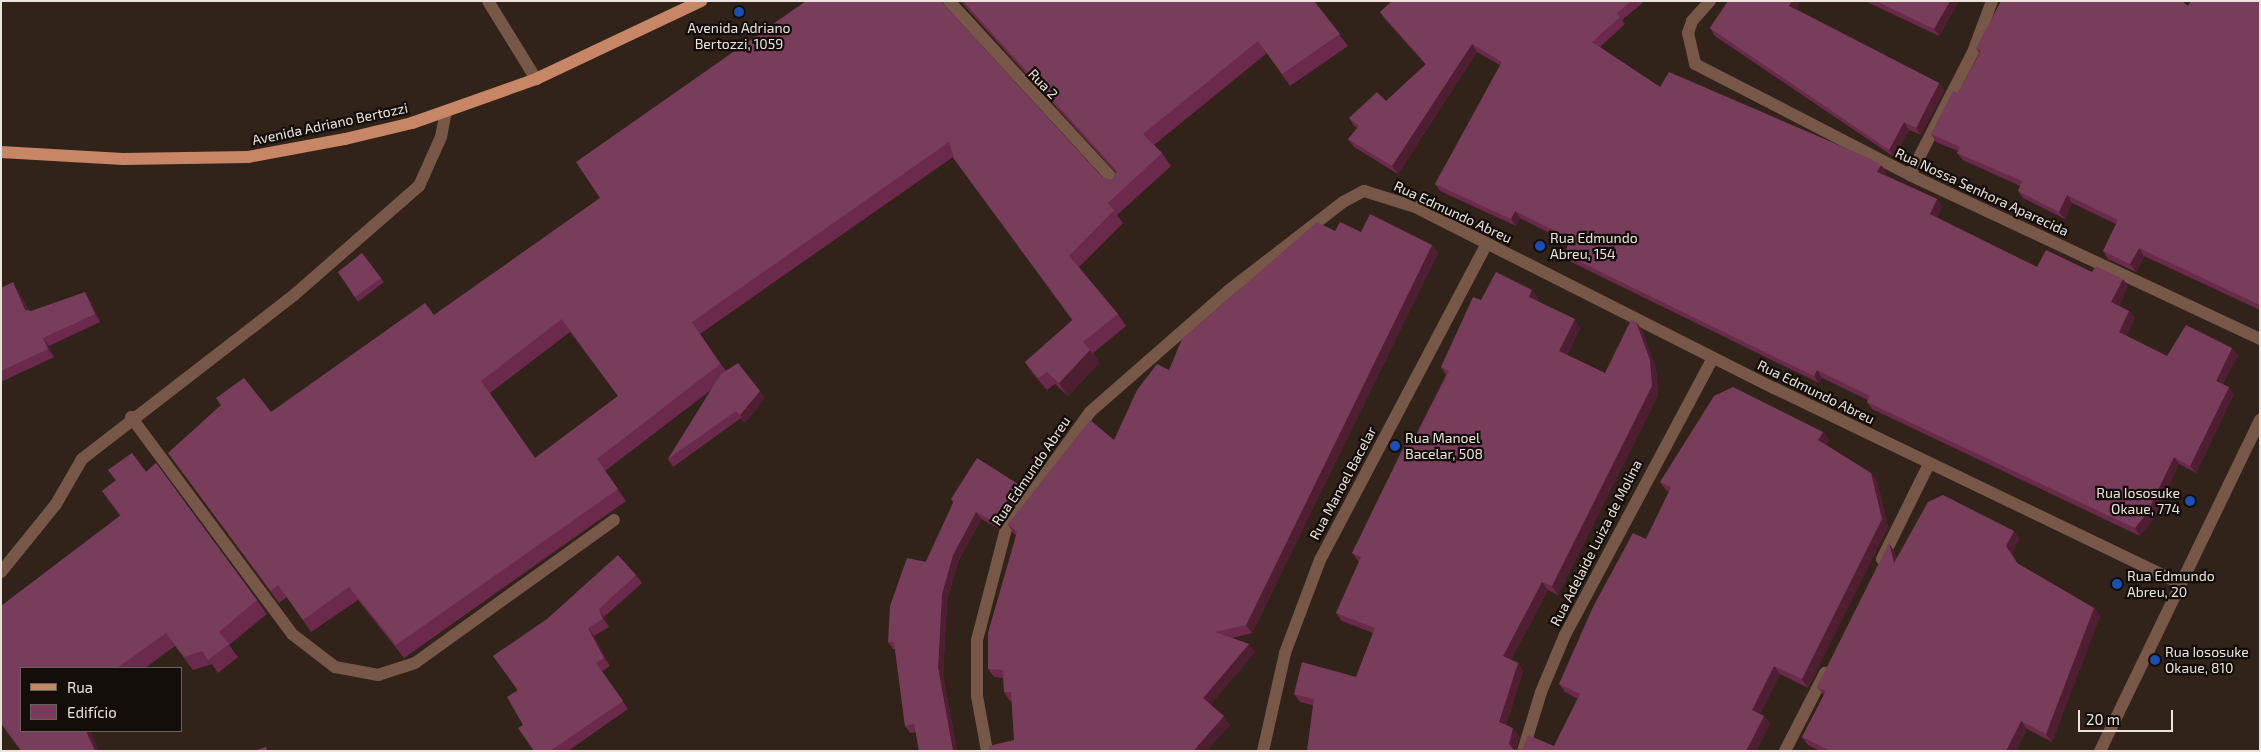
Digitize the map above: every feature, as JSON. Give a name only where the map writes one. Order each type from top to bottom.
[{"type":"main road","name":"Avenida Adriano Bertozzi","points":[[1,152],[123,159],[248,157],[345,139],[446,111],[536,79],[701,1]]},
{"type":"street","points":[[488,1],[536,79]]},
{"type":"street","name":"Rua 2","points":[[949,1],[1118,186]]},
{"type":"street","name":"Rua Nossa Senhora Aparecida","points":[[1710,1],[1692,21],[1688,32],[1695,64],[1910,175],[2260,339]]},
{"type":"street","points":[[1910,175],[1973,52],[1992,1]]},
{"type":"street","points":[[1,572],[56,504],[82,459],[132,417],[294,295],[413,192],[430,168],[446,111]]},
{"type":"street","name":"Rua Edmundo Abreu","points":[[987,751],[977,696],[976,640],[989,582],[1006,529],[1090,412],[1228,290],[1343,202],[1364,191],[1415,207],[1929,464],[2178,582]]},
{"type":"street","name":"Rua Manoel Bacelar","points":[[1263,751],[1285,653],[1320,560],[1487,243]]},
{"type":"street","name":"Rua Adelaide Luiza de Molina","points":[[1524,751],[1541,692],[1565,635],[1714,358]]},
{"type":"street","points":[[132,417],[292,634],[335,667],[378,676],[415,664],[614,520]]},
{"type":"street","points":[[2100,751],[2178,582],[2260,420]]},
{"type":"street","points":[[1873,576],[1929,464]]},
{"type":"street","points":[[1785,751],[1830,662]]},
{"type":"building","points":[[806,1],[941,1],[1103,178],[1112,180],[1117,171],[963,1],[1314,1],[1340,34],[1282,74],[1258,41],[1143,134],[1162,153],[1108,203],[1114,210],[1069,256],[1118,314],[1083,342],[1090,350],[1059,383],[1047,372],[1038,378],[1025,362],[1073,320],[954,159],[949,142],[692,322],[720,364],[597,459],[618,489],[396,645],[349,587],[303,620],[278,585],[271,591],[168,453],[221,405],[216,398],[244,378],[271,412],[425,303],[434,315],[600,198],[576,162]],"holes":[[[562,319],[618,396],[535,458],[481,381]]]},
{"type":"building","points":[[1392,1],[1631,1],[1617,13],[1620,17],[1592,42],[1660,87],[1669,72],[1871,159],[1881,165],[1877,172],[1937,199],[1930,214],[2037,267],[2046,250],[2092,272],[2096,266],[2123,279],[2111,302],[2129,311],[2119,332],[2167,356],[2186,325],[2232,348],[2216,381],[2229,387],[2190,466],[2174,457],[2147,513],[2135,528],[1867,402],[1870,396],[1817,370],[1814,376],[1564,254],[1571,239],[1515,211],[1511,219],[1435,184],[1502,62],[1472,44],[1392,166],[1348,139],[1359,126],[1349,118],[1377,92],[1386,101],[1426,64],[1380,12]]},
{"type":"building","points":[[1728,1],[1792,1],[1789,6],[1939,83],[1916,128],[1904,122],[1889,150],[1710,28]]},
{"type":"building","points":[[1876,1],[1950,1],[1934,29]]},
{"type":"building","points":[[2001,1],[2182,1],[2188,6],[2191,1],[2260,1],[2260,305],[2139,248],[2130,264],[2103,251],[2118,220],[2067,195],[2059,212],[2018,191],[2022,181],[1957,153],[1960,147],[1931,134],[1953,91],[1958,93],[1981,51],[1976,48]]},
{"type":"building","points":[[1370,214],[1432,245],[1246,625],[1215,632],[1249,644],[1203,698],[1224,716],[1195,749],[1191,751],[989,751],[989,746],[1014,740],[1011,692],[1004,692],[1003,670],[988,669],[988,633],[1017,532],[1008,524],[1090,420],[1114,440],[1137,390],[1157,364],[1169,370],[1182,339],[1317,222],[1335,231],[1340,222],[1361,232]]},
{"type":"building","points":[[362,253],[381,278],[355,297],[338,272]]},
{"type":"building","points":[[1496,272],[1532,290],[1529,297],[1575,319],[1559,351],[1605,373],[1631,320],[1636,322],[1650,360],[1652,386],[1552,586],[1542,582],[1503,656],[1518,663],[1499,722],[1513,728],[1509,744],[1514,750],[1523,748],[1528,735],[1554,746],[1580,694],[1559,684],[1593,607],[1633,533],[1646,539],[1671,487],[1660,482],[1714,396],[1733,387],[1823,432],[1818,440],[1871,473],[1882,519],[1802,679],[1774,666],[1752,710],[1764,716],[1746,751],[1307,751],[1314,699],[1294,694],[1302,662],[1356,677],[1375,628],[1336,613],[1361,557],[1352,553],[1410,434],[1415,437],[1449,371],[1441,367],[1473,297],[1481,300]]},
{"type":"building","points":[[13,282],[25,310],[31,311],[85,292],[95,314],[43,338],[48,349],[1,371],[1,288]]},
{"type":"building","points":[[738,363],[760,391],[740,415],[736,411],[668,459],[721,374]]},
{"type":"building","points":[[132,453],[146,472],[156,463],[257,600],[219,632],[229,644],[208,660],[202,651],[184,657],[166,633],[118,667],[20,667],[20,732],[86,732],[95,751],[22,751],[1,723],[1,606],[121,515],[102,491],[116,480],[108,470]]},
{"type":"building","points":[[977,458],[1018,484],[993,521],[976,512],[953,555],[942,594],[938,668],[953,751],[919,751],[914,724],[905,726],[894,642],[888,642],[890,606],[907,558],[926,562],[954,501],[951,499]]},
{"type":"building","points":[[1943,495],[2014,531],[2006,546],[2017,563],[2094,608],[2046,734],[2021,721],[2006,751],[1831,751],[1802,737],[1826,691],[1817,687],[1889,543],[1894,563],[1928,502]]},
{"type":"building","points":[[618,555],[636,575],[599,609],[603,619],[588,628],[604,658],[596,663],[623,701],[550,751],[534,751],[518,728],[523,725],[507,697],[518,690],[493,656],[547,619]]},
{"type":"building","points":[[266,747],[267,751],[254,751]]},
{"type":"place","name":"Avenida Adriano Bertozzi, 1059","points":[[739,12]]},
{"type":"place","name":"Rua Edmundo Abreu, 154","points":[[1540,246]]},
{"type":"place","name":"Rua Manoel Bacelar, 508","points":[[1395,446]]},
{"type":"place","name":"Rua Iososuke Okaue, 774","points":[[2190,501]]},
{"type":"place","name":"Rua Edmundo Abreu, 20","points":[[2117,584]]},
{"type":"place","name":"Rua Iososuke Okaue, 810","points":[[2155,660]]}]
